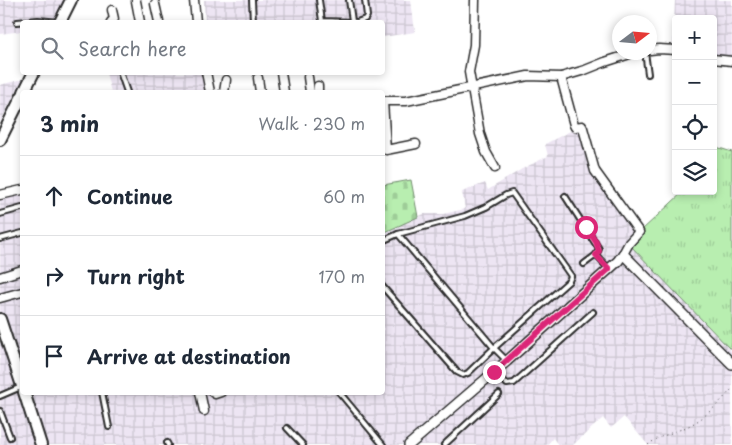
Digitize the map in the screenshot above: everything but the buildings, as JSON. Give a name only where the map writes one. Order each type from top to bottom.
[{"type":"main road","points":[[61,20],[71,0]]},
{"type":"main road","points":[[25,90],[32,75]]},
{"type":"main road","points":[[0,140],[20,100]]},
{"type":"main road","points":[[0,319],[19,366]]},
{"type":"main road","points":[[25,395],[40,445]]},
{"type":"street","points":[[194,0],[196,20]]},
{"type":"street","points":[[475,0],[474,45],[469,72],[480,134],[486,152],[495,168]]},
{"type":"street","points":[[136,1],[140,20]]},
{"type":"street","points":[[155,4],[159,20]]},
{"type":"street","points":[[112,10],[113,20]]},
{"type":"street","points":[[657,49],[672,50]]},
{"type":"street","points":[[717,59],[732,61]]},
{"type":"street","points":[[385,102],[406,101],[528,76],[561,76],[586,70],[612,60]]},
{"type":"street","points":[[207,75],[210,90]]},
{"type":"street","points":[[281,75],[284,90]]},
{"type":"street","points":[[409,445],[507,361],[609,269],[624,254],[629,243],[639,232],[595,171],[583,128],[582,126],[575,127],[574,125],[561,76]]},
{"type":"street","points":[[308,77],[310,90]]},
{"type":"street","points":[[258,78],[260,90]]},
{"type":"street","points":[[224,90],[226,80]]},
{"type":"street","points":[[385,134],[386,150],[416,144]]},
{"type":"street","points":[[0,195],[20,190]]},
{"type":"street","points":[[624,254],[732,364]]},
{"type":"street","points":[[0,277],[20,271]]},
{"type":"street","points":[[0,298],[20,293]]},
{"type":"street","points":[[201,395],[204,411]]},
{"type":"lane","points":[[252,0],[253,20]]},
{"type":"lane","points":[[319,0],[322,20]]},
{"type":"lane","points":[[349,0],[352,20]]},
{"type":"lane","points":[[363,20],[366,18],[365,0]]},
{"type":"lane","points":[[646,60],[648,74]]},
{"type":"lane","points":[[121,75],[125,90]]},
{"type":"lane","points":[[385,240],[398,234],[465,216],[486,207],[506,195],[514,194],[571,276],[569,281],[468,373],[463,375],[460,374],[385,289]]},
{"type":"lane","points":[[565,196],[599,249],[596,255],[584,264]]},
{"type":"lane","points":[[0,214],[20,209]]},
{"type":"lane","points":[[0,239],[20,234]]},
{"type":"lane","points":[[398,234],[507,361]]},
{"type":"lane","points":[[596,255],[609,269]]},
{"type":"lane","points":[[494,372],[508,384],[514,384],[593,312]]},
{"type":"lane","points":[[0,396],[20,388]]},
{"type":"lane","points":[[444,445],[498,394]]},
{"type":"lane","points":[[103,395],[109,427]]},
{"type":"lane","points":[[341,395],[383,445]]},
{"type":"lane","points":[[0,412],[10,438]]},
{"type":"lane","points":[[287,428],[303,445]]},
{"type":"path","points":[[648,445],[660,437],[677,432],[695,423],[732,389]]},
{"type":"shaded area","points":[[0,0],[66,0],[56,20],[20,20],[20,31],[0,34]]},
{"type":"shaded area","points":[[204,0],[411,0],[415,32],[385,37],[385,20],[205,20]]},
{"type":"shaded area","points":[[675,0],[732,0],[732,57],[717,57],[717,15],[674,15]]},
{"type":"shaded area","points":[[107,75],[207,75],[207,90],[110,90]]},
{"type":"shaded area","points":[[23,79],[0,122],[0,85]]},
{"type":"shaded area","points":[[582,125],[591,167],[639,234],[629,243],[732,352],[732,445],[648,445],[624,417],[611,428],[603,418],[573,445],[558,445],[553,438],[547,445],[0,445],[0,194],[20,190],[20,395],[385,395],[385,232],[424,214],[443,214],[465,209],[462,192],[485,183],[488,190],[522,169],[548,156],[545,144]]},
{"type":"green space","points":[[717,147],[732,152],[732,343],[730,349],[628,243],[680,195],[717,195]]},
{"type":"green space","points":[[411,180],[418,217],[385,232],[385,185]]},
{"type":"route","points":[[494,372],[609,269],[596,255],[599,251],[598,246],[586,227]]}]
